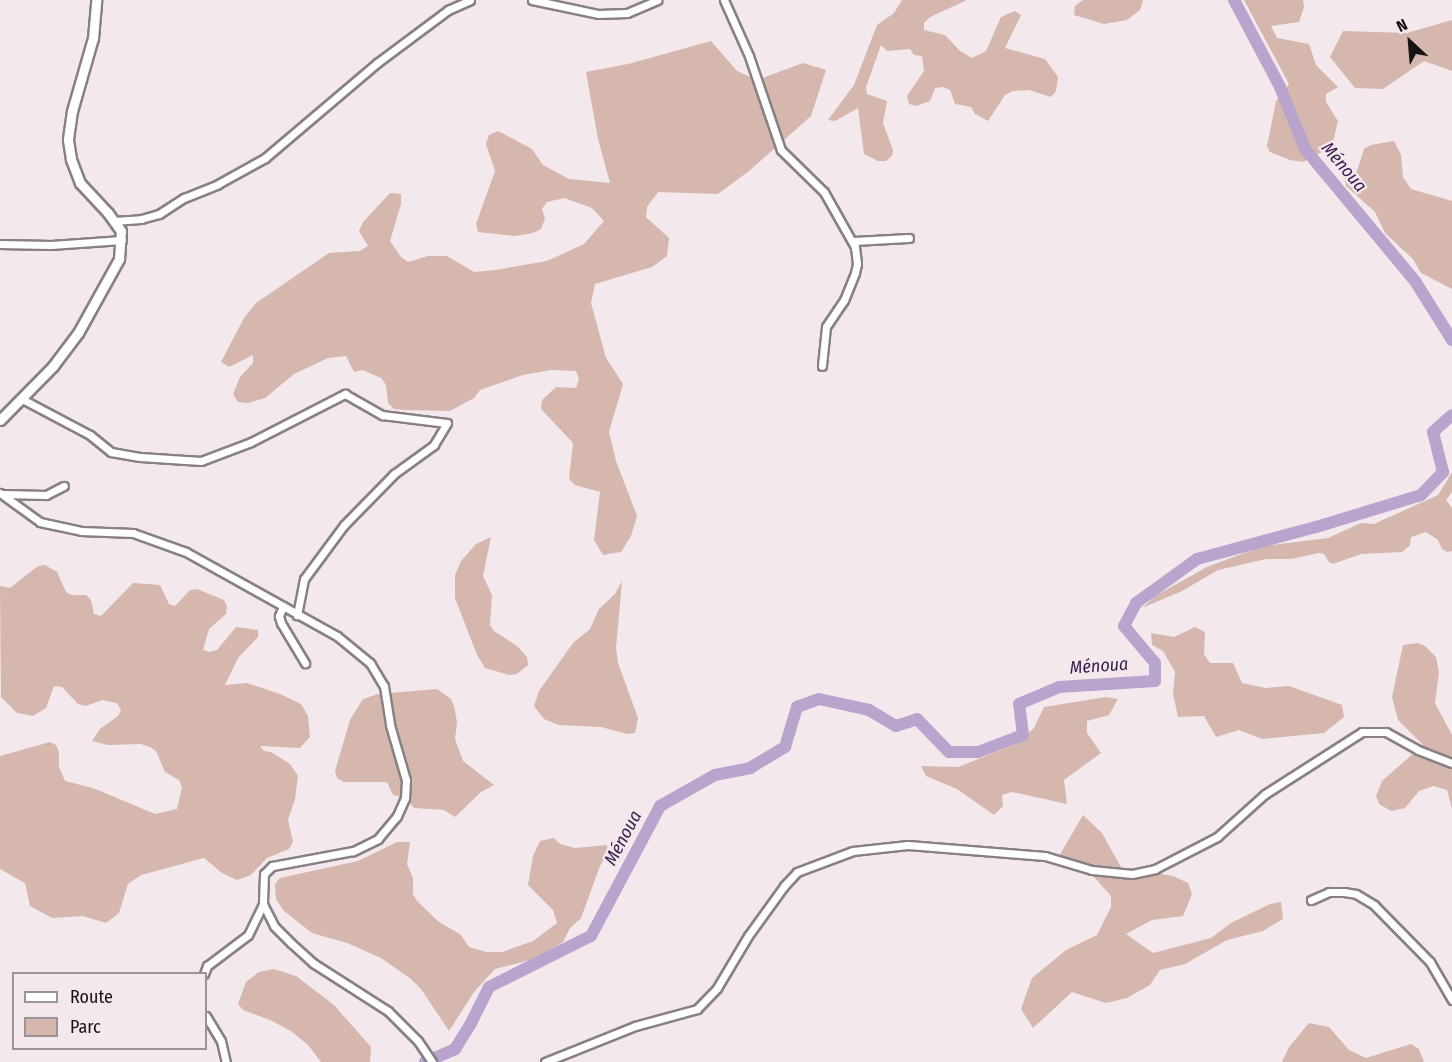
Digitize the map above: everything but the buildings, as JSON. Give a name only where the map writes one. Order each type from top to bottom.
[{"type":"street","points":[[0,420],[52,366],[84,324],[112,276],[119,259],[122,240],[114,220],[80,183],[71,159],[68,139],[72,111],[93,38],[96,0]]},
{"type":"street","points":[[114,220],[141,219],[159,214],[184,198],[218,184],[265,158],[377,63],[448,10],[470,0]]},
{"type":"street","points":[[532,0],[598,14],[627,13],[657,0]]},
{"type":"street","points":[[724,0],[749,56],[781,150],[825,192],[853,241],[857,264],[855,273],[844,300],[826,327],[822,366]]},
{"type":"street","points":[[853,241],[909,238]]},
{"type":"street","points":[[0,244],[51,245],[122,240]]},
{"type":"street","points":[[22,399],[90,435],[111,452],[140,457],[201,461],[251,442],[345,394],[382,415],[447,423],[434,445],[394,474],[344,525],[304,579],[297,615]]},
{"type":"street","points":[[1,494],[46,495],[64,486]]},
{"type":"street","points":[[1,494],[40,522],[81,531],[133,533],[162,541],[186,552],[337,636],[370,663],[384,686],[390,725],[407,788],[397,816],[378,839],[353,851],[279,863],[266,870],[263,904],[248,935],[207,966],[205,972]]},
{"type":"street","points":[[283,606],[279,616],[281,623],[305,663]]},
{"type":"street","points":[[545,1062],[635,1026],[697,1009],[717,988],[748,936],[784,886],[797,872],[853,851],[893,845],[949,848],[1045,856],[1092,870],[1132,874],[1155,869],[1217,837],[1265,794],[1362,732],[1386,732],[1418,750],[1452,763]]},
{"type":"street","points":[[1311,900],[1329,892],[1344,892],[1356,894],[1374,905],[1430,962],[1452,1000]]},
{"type":"street","points":[[263,904],[274,926],[291,943],[313,963],[388,1011],[418,1041],[432,1062]]},
{"type":"street","points":[[207,1018],[221,1041],[226,1062]]},
{"type":"green space","points":[[902,0],[967,0],[930,17],[924,23],[924,30],[945,35],[960,51],[972,58],[986,51],[1001,17],[1015,11],[1021,15],[1005,48],[1045,59],[1058,77],[1056,91],[1051,97],[1029,90],[1013,91],[1005,95],[988,121],[975,114],[971,107],[955,104],[950,90],[943,87],[935,88],[930,101],[916,106],[909,104],[907,96],[924,71],[922,56],[914,55],[910,49],[887,51],[881,45],[866,87],[867,94],[887,101],[883,123],[893,150],[892,156],[886,161],[878,161],[864,154],[858,108],[835,121],[828,120],[854,85],[877,25],[894,13]]},
{"type":"green space","points":[[1083,0],[1143,0],[1140,10],[1127,20],[1104,24],[1074,15],[1075,6]]},
{"type":"green space","points":[[1244,0],[1303,0],[1304,7],[1299,22],[1271,26],[1277,38],[1309,44],[1316,65],[1338,87],[1326,94],[1326,102],[1338,121],[1333,142],[1322,152],[1303,162],[1290,160],[1270,152],[1267,146],[1276,101],[1289,84]]},
{"type":"green space","points":[[1452,20],[1452,71],[1424,61],[1383,89],[1355,88],[1330,57],[1343,31],[1407,33]]},
{"type":"green space","points":[[711,41],[737,71],[757,80],[803,63],[826,70],[811,116],[749,171],[718,194],[658,192],[647,207],[646,217],[669,238],[667,256],[652,267],[595,284],[591,303],[606,358],[623,384],[609,432],[616,461],[637,516],[631,536],[621,552],[603,555],[594,540],[600,492],[575,485],[569,479],[573,443],[541,409],[542,400],[556,387],[576,388],[579,379],[576,371],[551,370],[523,375],[480,390],[474,398],[450,411],[404,410],[394,409],[388,403],[386,385],[381,378],[363,370],[354,372],[346,356],[328,358],[294,374],[265,398],[248,403],[238,402],[233,394],[240,377],[253,363],[253,355],[229,367],[221,362],[244,318],[256,303],[329,253],[360,251],[368,246],[359,231],[363,222],[390,193],[401,194],[401,204],[390,241],[401,257],[408,262],[428,256],[447,256],[474,272],[495,270],[547,261],[584,244],[604,221],[592,208],[564,198],[547,202],[542,209],[545,219],[541,229],[533,233],[515,236],[478,232],[476,224],[495,171],[486,144],[489,135],[498,131],[532,149],[543,165],[569,179],[610,183],[598,139],[586,72],[628,64]]},
{"type":"green space","points":[[1394,141],[1401,155],[1403,177],[1411,189],[1452,201],[1452,289],[1421,273],[1413,259],[1385,233],[1375,212],[1346,186],[1345,179],[1357,171],[1364,149],[1371,145]]},
{"type":"green space","points":[[1452,472],[1452,492],[1446,500],[1452,508],[1452,551],[1447,552],[1442,549],[1438,540],[1426,532],[1411,537],[1410,545],[1402,552],[1361,554],[1333,564],[1324,554],[1319,553],[1291,559],[1266,559],[1218,570],[1182,591],[1142,608],[1157,595],[1207,567],[1263,546],[1328,538],[1361,523],[1374,524],[1438,495]]},
{"type":"green space","points":[[491,537],[483,576],[492,595],[490,625],[494,631],[517,646],[527,657],[528,665],[517,674],[509,675],[485,668],[477,655],[455,598],[455,575],[461,561],[476,544]]},
{"type":"green space","points":[[45,565],[57,572],[66,592],[72,595],[86,595],[91,600],[94,614],[101,616],[133,583],[160,585],[169,604],[175,606],[190,590],[197,589],[224,600],[227,606],[226,614],[209,629],[203,650],[210,652],[217,650],[236,627],[258,630],[258,637],[238,658],[225,685],[247,683],[280,694],[301,704],[308,716],[310,737],[300,748],[260,746],[264,751],[271,752],[290,764],[298,776],[295,799],[288,820],[293,842],[289,849],[267,858],[251,875],[237,880],[222,873],[204,858],[141,875],[128,884],[119,913],[106,923],[83,916],[52,918],[30,906],[25,883],[0,869],[0,756],[50,742],[56,745],[59,752],[59,767],[65,781],[93,788],[155,814],[177,809],[182,787],[179,780],[165,772],[156,751],[150,747],[141,744],[108,745],[92,741],[100,729],[118,716],[121,710],[117,703],[102,700],[86,706],[78,704],[62,687],[54,686],[46,708],[33,716],[17,713],[1,697],[0,586],[10,588],[38,566]]},
{"type":"green space","points":[[622,581],[616,648],[618,663],[638,718],[635,733],[627,734],[601,727],[559,725],[544,719],[534,706],[539,691],[573,643],[590,629],[599,609],[615,594]]},
{"type":"green space","points":[[1195,627],[1205,632],[1204,654],[1210,663],[1233,663],[1242,683],[1265,688],[1289,686],[1342,705],[1344,717],[1324,733],[1262,739],[1239,730],[1216,737],[1204,716],[1178,717],[1173,694],[1175,672],[1163,651],[1152,645],[1151,633],[1174,637]]},
{"type":"green space","points":[[1418,643],[1425,646],[1436,657],[1439,672],[1435,703],[1452,735],[1452,809],[1447,790],[1433,786],[1419,791],[1405,808],[1391,811],[1379,804],[1376,796],[1382,781],[1423,745],[1398,720],[1392,697],[1403,645]]},
{"type":"green space","points":[[437,689],[451,699],[454,706],[457,722],[455,739],[463,761],[494,785],[481,792],[455,817],[444,810],[414,808],[405,798],[393,795],[387,782],[344,782],[337,778],[335,771],[350,720],[363,699],[378,694]]},
{"type":"green space","points":[[1106,697],[1118,699],[1109,715],[1087,721],[1087,733],[1101,753],[1064,780],[1067,804],[1012,792],[1002,795],[1003,806],[994,815],[957,789],[926,776],[921,766],[958,767],[1016,744],[1034,728],[1044,707]]},
{"type":"green space","points":[[1083,815],[1102,833],[1121,867],[1173,876],[1188,883],[1192,894],[1183,916],[1152,920],[1126,934],[1153,953],[1211,938],[1231,923],[1270,904],[1281,902],[1283,919],[1263,931],[1227,940],[1185,964],[1160,970],[1150,985],[1127,998],[1106,1003],[1072,992],[1033,1028],[1021,1009],[1032,978],[1066,950],[1097,935],[1111,907],[1111,896],[1094,877],[1058,858]]},
{"type":"green space","points":[[554,838],[560,844],[575,848],[607,845],[608,852],[600,866],[581,918],[570,928],[563,942],[538,958],[495,969],[474,992],[449,1031],[421,989],[411,979],[381,958],[347,943],[312,933],[283,910],[276,899],[275,884],[280,878],[358,861],[397,842],[410,842],[407,864],[413,878],[413,894],[417,901],[439,922],[460,934],[469,947],[486,952],[502,952],[533,941],[557,923],[553,910],[528,885],[533,856],[540,841]]},
{"type":"green space","points":[[274,969],[296,976],[334,1005],[371,1047],[370,1062],[321,1062],[308,1045],[291,1031],[243,1010],[238,1004],[246,982],[259,972]]},
{"type":"green space","points":[[1309,1023],[1329,1027],[1349,1050],[1366,1058],[1411,1044],[1419,1049],[1424,1062],[1282,1062],[1289,1047]]},
{"type":"waterway","name":"Ménoua","points":[[1234,0],[1280,87],[1305,149],[1415,281],[1452,340]]},
{"type":"waterway","name":"Ménoua","points":[[425,1062],[455,1049],[489,987],[591,936],[660,806],[715,775],[750,768],[785,747],[797,707],[819,699],[869,710],[896,726],[917,719],[949,752],[978,752],[1023,735],[1019,704],[1059,687],[1155,681],[1155,663],[1124,626],[1136,603],[1197,559],[1316,527],[1421,495],[1443,472],[1433,432],[1452,415]]}]
